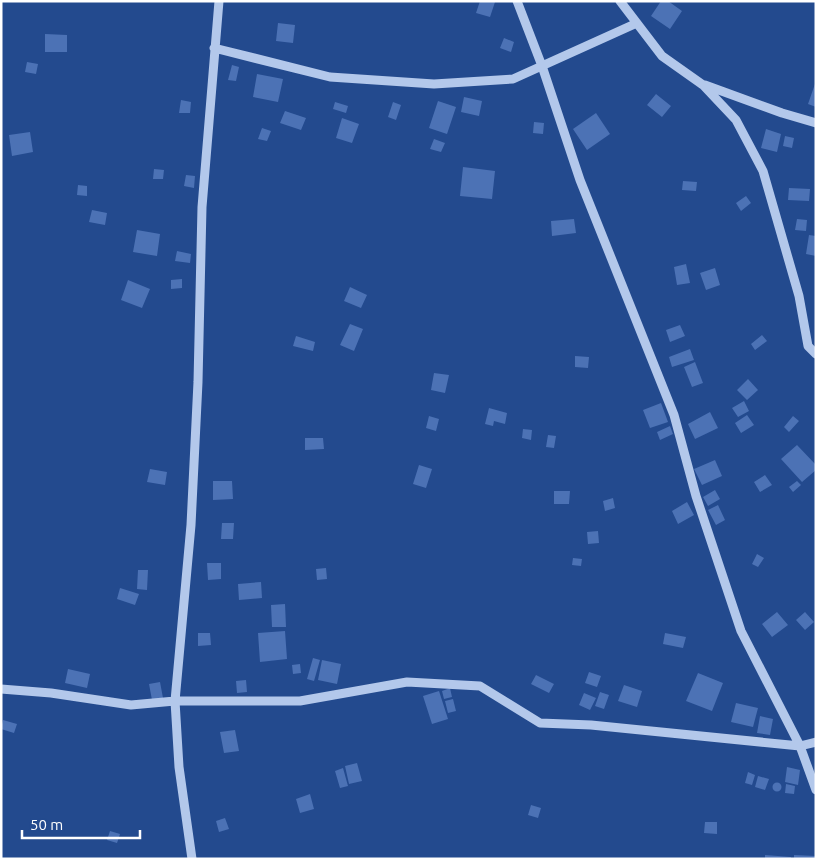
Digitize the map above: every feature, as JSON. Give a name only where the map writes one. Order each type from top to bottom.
[{"type":"street","points":[[192,859],[179,767],[176,701],[191,525],[198,382],[202,207],[219,1]]},
{"type":"street","points":[[517,1],[542,66],[580,180],[674,415],[696,496],[741,631],[800,746],[816,790]]},
{"type":"street","points":[[620,1],[662,56],[703,85],[736,120],[764,171],[799,296],[808,346],[816,354]]},
{"type":"street","points":[[214,48],[330,76],[434,84],[513,79],[637,23]]},
{"type":"street","points":[[703,85],[816,123]]},
{"type":"street","points":[[1,689],[131,705],[176,701],[300,701],[407,682],[480,686],[540,723],[591,725],[800,746],[816,742]]},
{"type":"building","points":[[480,1],[495,2],[490,17],[476,13]]},
{"type":"building","points":[[661,1],[668,1],[682,11],[670,29],[651,16]]},
{"type":"building","points":[[278,23],[295,25],[293,43],[276,41]]},
{"type":"building","points":[[45,34],[67,35],[67,52],[45,52]]},
{"type":"building","points":[[504,38],[514,42],[511,52],[500,48]]},
{"type":"building","points":[[27,62],[38,64],[36,74],[25,72]]},
{"type":"building","points":[[232,65],[239,67],[236,81],[228,80]]},
{"type":"building","points":[[257,74],[283,79],[278,102],[253,97]]},
{"type":"building","points":[[816,81],[816,107],[808,104]]},
{"type":"building","points":[[656,94],[671,106],[662,117],[647,105]]},
{"type":"building","points":[[464,97],[482,101],[479,116],[461,112]]},
{"type":"building","points":[[181,100],[191,102],[190,113],[179,113]]},
{"type":"building","points":[[438,101],[456,107],[447,134],[429,128]]},
{"type":"building","points":[[335,102],[348,106],[346,113],[333,109]]},
{"type":"building","points":[[393,102],[401,105],[396,120],[388,117]]},
{"type":"building","points":[[285,111],[306,118],[301,130],[280,123]]},
{"type":"building","points":[[596,113],[610,134],[587,150],[573,129]]},
{"type":"building","points":[[342,118],[359,124],[352,143],[336,138]]},
{"type":"building","points":[[534,122],[544,123],[543,134],[533,133]]},
{"type":"building","points":[[262,128],[271,131],[267,141],[258,139]]},
{"type":"building","points":[[766,129],[781,134],[777,152],[761,148]]},
{"type":"building","points":[[30,132],[33,152],[12,156],[9,135]]},
{"type":"building","points":[[785,136],[794,138],[792,148],[783,146]]},
{"type":"building","points":[[434,139],[445,143],[441,152],[430,149]]},
{"type":"building","points":[[463,167],[495,171],[492,199],[460,196]]},
{"type":"building","points":[[154,169],[164,170],[163,179],[153,179]]},
{"type":"building","points":[[186,175],[195,176],[194,188],[184,186]]},
{"type":"building","points":[[683,181],[697,182],[696,191],[682,190]]},
{"type":"building","points":[[78,185],[87,186],[87,196],[77,195]]},
{"type":"building","points":[[789,188],[810,189],[809,201],[788,200]]},
{"type":"building","points":[[746,196],[751,203],[741,211],[736,203]]},
{"type":"building","points":[[92,210],[107,213],[105,225],[89,222]]},
{"type":"building","points":[[574,219],[576,233],[552,236],[551,221]]},
{"type":"building","points":[[797,219],[807,220],[806,231],[795,230]]},
{"type":"building","points":[[137,230],[160,234],[157,256],[133,252]]},
{"type":"building","points":[[809,235],[816,236],[816,256],[806,254]]},
{"type":"building","points":[[177,251],[191,254],[190,263],[175,261]]},
{"type":"building","points":[[686,264],[690,283],[677,285],[674,267]]},
{"type":"building","points":[[715,268],[720,285],[706,290],[700,273]]},
{"type":"building","points":[[182,279],[182,288],[171,289],[171,280]]},
{"type":"building","points":[[128,280],[150,289],[142,308],[121,300]]},
{"type":"building","points":[[350,287],[367,295],[361,308],[344,301]]},
{"type":"building","points":[[350,324],[363,329],[354,351],[340,345]]},
{"type":"building","points":[[680,325],[685,336],[670,342],[666,330]]},
{"type":"building","points":[[762,335],[767,341],[755,350],[751,344]]},
{"type":"building","points":[[296,336],[315,342],[313,351],[293,346]]},
{"type":"building","points":[[690,349],[694,360],[672,367],[669,357]]},
{"type":"building","points":[[575,356],[589,357],[588,368],[575,367]]},
{"type":"building","points":[[695,362],[703,383],[692,387],[684,367]]},
{"type":"building","points":[[434,373],[449,375],[445,393],[431,390]]},
{"type":"building","points":[[748,379],[758,390],[747,400],[737,390]]},
{"type":"building","points":[[744,401],[749,411],[738,417],[732,408]]},
{"type":"building","points":[[661,403],[668,422],[650,428],[643,410]]},
{"type":"building","points":[[489,408],[507,413],[505,424],[494,421],[493,426],[485,424]]},
{"type":"building","points":[[710,412],[718,428],[695,439],[688,424]]},
{"type":"building","points":[[747,415],[754,425],[741,433],[735,423]]},
{"type":"building","points":[[429,416],[439,419],[436,431],[426,428]]},
{"type":"building","points":[[793,416],[799,421],[789,432],[784,427]]},
{"type":"building","points":[[670,426],[673,434],[660,440],[657,432]]},
{"type":"building","points":[[523,429],[532,430],[531,440],[522,438]]},
{"type":"building","points":[[548,435],[556,436],[554,448],[546,447]]},
{"type":"building","points":[[305,438],[323,438],[324,449],[305,450]]},
{"type":"building","points":[[797,445],[816,465],[816,470],[802,482],[781,459]]},
{"type":"building","points":[[715,460],[722,476],[702,485],[694,469]]},
{"type":"building","points":[[419,465],[432,469],[426,488],[413,484]]},
{"type":"building","points":[[150,469],[167,472],[165,485],[147,482]]},
{"type":"building","points":[[765,475],[772,485],[760,492],[754,482]]},
{"type":"building","points":[[213,481],[232,481],[233,499],[213,500]]},
{"type":"building","points":[[797,481],[801,485],[793,492],[789,487]]},
{"type":"building","points":[[715,490],[720,499],[708,506],[703,497]]},
{"type":"building","points":[[554,491],[570,491],[569,504],[554,504]]},
{"type":"building","points":[[613,498],[615,508],[605,511],[603,501]]},
{"type":"building","points":[[687,502],[694,515],[678,524],[672,511]]},
{"type":"building","points":[[718,505],[725,520],[716,525],[708,510]]},
{"type":"building","points":[[222,523],[234,523],[233,539],[221,539]]},
{"type":"building","points":[[598,531],[599,543],[588,544],[587,532]]},
{"type":"building","points":[[757,554],[764,558],[758,567],[752,564]]},
{"type":"building","points":[[573,558],[582,559],[581,566],[572,565]]},
{"type":"building","points":[[207,563],[221,563],[221,579],[208,580]]},
{"type":"building","points":[[326,568],[327,579],[317,580],[316,569]]},
{"type":"building","points":[[138,570],[148,570],[147,590],[137,589]]},
{"type":"building","points":[[261,582],[262,598],[239,600],[238,584]]},
{"type":"building","points":[[120,588],[139,594],[135,605],[117,599]]},
{"type":"building","points":[[285,604],[286,627],[272,627],[271,605]]},
{"type":"building","points":[[777,612],[788,625],[772,637],[762,624]]},
{"type":"building","points":[[805,612],[814,622],[805,630],[796,620]]},
{"type":"building","points":[[285,631],[287,659],[260,662],[258,633]]},
{"type":"building","points":[[198,633],[210,633],[211,645],[198,646]]},
{"type":"building","points":[[665,633],[686,637],[683,648],[663,644]]},
{"type":"building","points":[[313,658],[320,660],[314,681],[307,679]]},
{"type":"building","points":[[322,660],[341,664],[337,684],[318,680]]},
{"type":"building","points":[[300,664],[301,673],[293,674],[292,665]]},
{"type":"building","points":[[68,669],[90,674],[87,688],[65,683]]},
{"type":"building","points":[[589,672],[601,676],[597,687],[585,683]]},
{"type":"building","points":[[698,673],[723,683],[712,711],[686,701]]},
{"type":"building","points":[[536,675],[554,684],[549,693],[531,684]]},
{"type":"building","points":[[246,680],[247,692],[237,693],[236,681]]},
{"type":"building","points":[[160,682],[163,698],[152,700],[149,684]]},
{"type":"building","points":[[624,685],[642,691],[637,707],[618,701]]},
{"type":"building","points":[[450,688],[452,697],[444,699],[442,691]]},
{"type":"building","points":[[439,691],[448,719],[432,724],[423,696]]},
{"type":"building","points":[[600,692],[609,695],[604,709],[595,706]]},
{"type":"building","points":[[584,693],[596,698],[590,710],[579,705]]},
{"type":"building","points":[[453,699],[456,711],[448,713],[445,701]]},
{"type":"building","points":[[736,703],[758,708],[753,727],[731,722]]},
{"type":"building","points":[[760,716],[773,719],[770,735],[757,733]]},
{"type":"building","points":[[3,720],[17,724],[14,733],[1,729]]},
{"type":"building","points":[[235,730],[239,751],[224,753],[220,732]]},
{"type":"building","points":[[357,763],[362,781],[349,784],[345,766]]},
{"type":"building","points":[[787,767],[800,770],[798,785],[785,782]]},
{"type":"building","points":[[343,768],[348,786],[340,788],[335,771]]},
{"type":"building","points":[[748,772],[755,775],[752,785],[745,783]]},
{"type":"building","points":[[758,776],[769,779],[765,790],[755,787]]},
{"type":"building","points":[[777,782],[782,787],[777,792],[772,787]]},
{"type":"building","points":[[786,784],[795,786],[794,794],[785,793]]},
{"type":"building","points":[[310,794],[314,809],[300,813],[296,799]]},
{"type":"building","points":[[531,805],[541,808],[538,818],[528,815]]},
{"type":"building","points":[[225,818],[229,829],[219,832],[216,821]]},
{"type":"building","points":[[705,822],[717,822],[717,834],[704,833]]},
{"type":"building","points":[[110,831],[120,834],[117,843],[107,840]]},
{"type":"building","points":[[765,855],[791,857],[791,859],[765,859]]},
{"type":"building","points":[[794,855],[816,856],[816,859],[794,859]]}]
